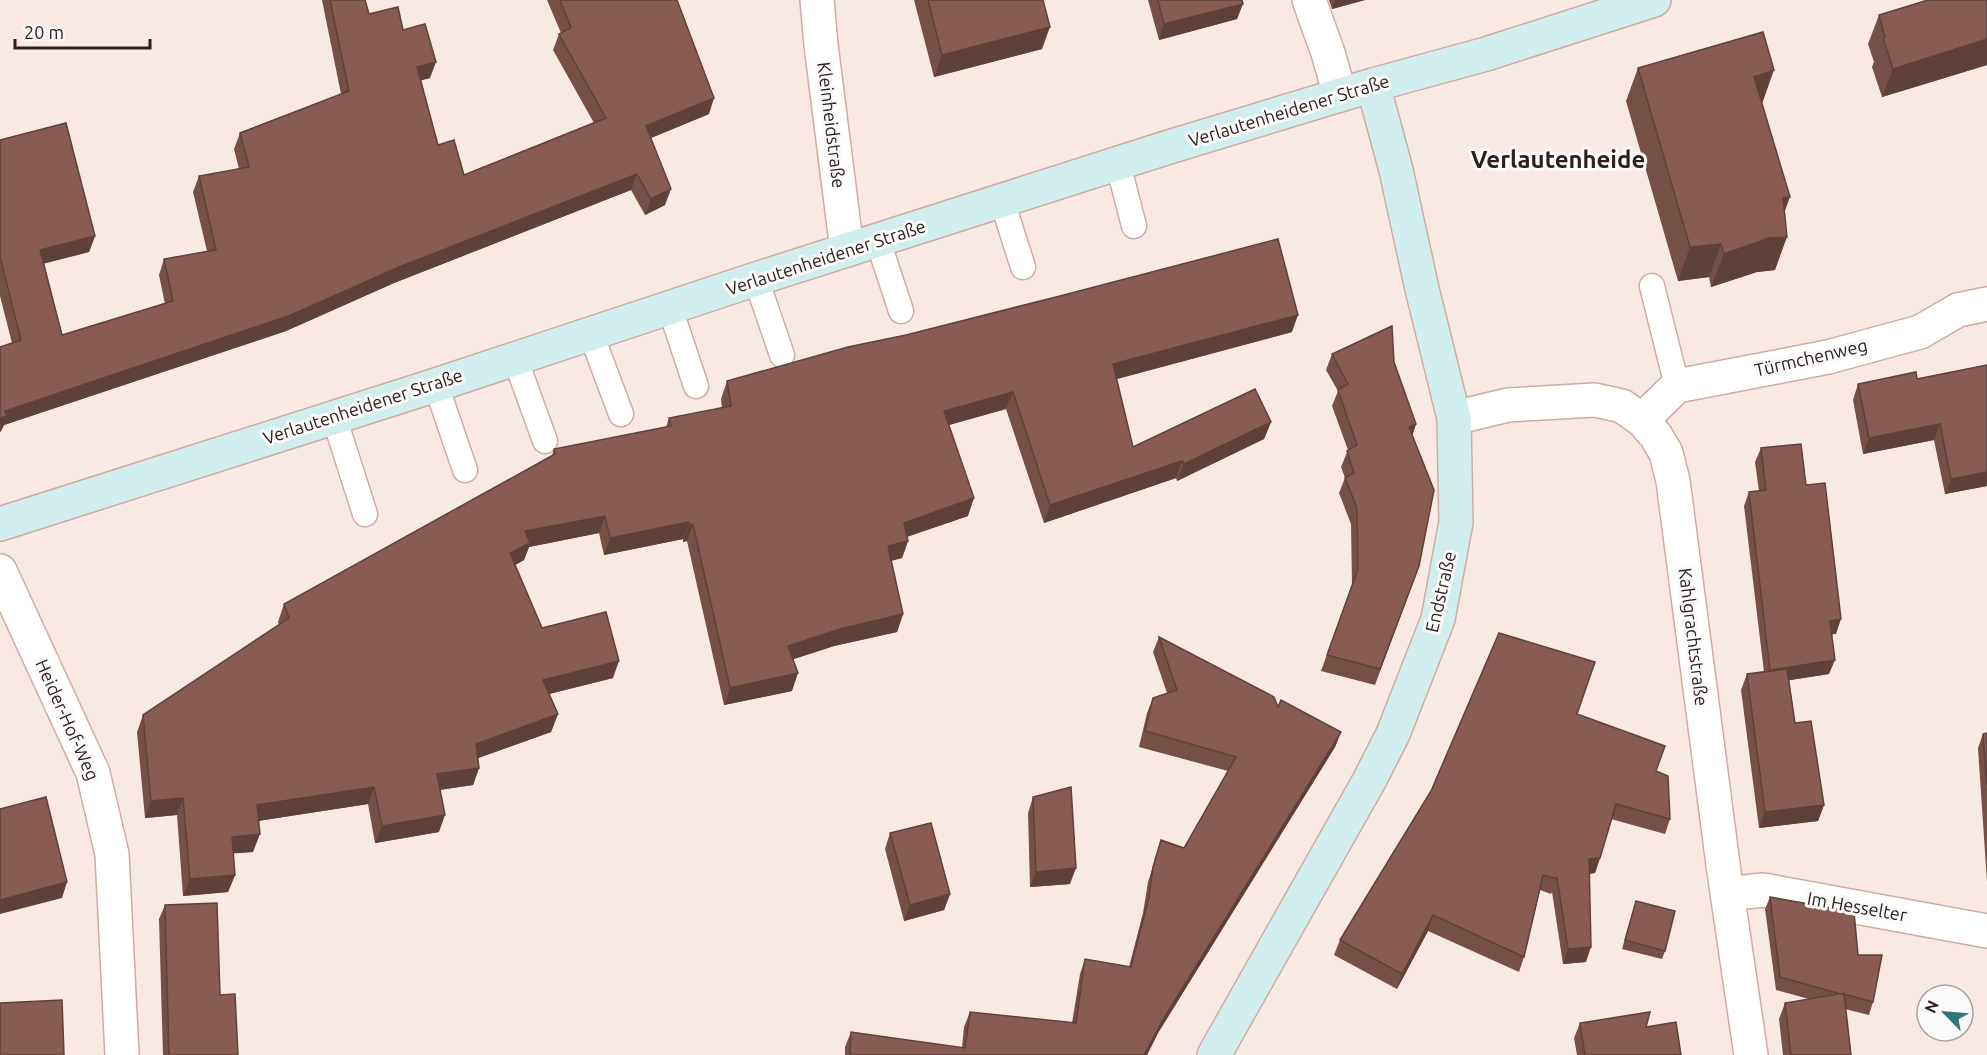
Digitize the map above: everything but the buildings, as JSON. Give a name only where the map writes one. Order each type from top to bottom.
[{"type":"main road","name":"Verlautenheidener Straße","points":[[0,524],[436,385],[847,250],[1340,95],[1486,54],[1641,2]]},
{"type":"main road","name":"Endstraße","points":[[1214,1055],[1369,781],[1392,734],[1438,619],[1456,522],[1454,418],[1396,170],[1373,85]]},
{"type":"street","name":"Kleinheidstraße","points":[[817,0],[847,250]]},
{"type":"street","points":[[1309,0],[1340,95]]},
{"type":"street","name":"Türmchenweg","points":[[1677,386],[1828,357],[1920,332],[1958,310],[1987,304]]},
{"type":"street","points":[[1642,420],[1677,386]]},
{"type":"street","name":"Kahlgrachtstraße","points":[[1454,418],[1508,405],[1595,400],[1622,406],[1642,420],[1656,436],[1666,453],[1673,481],[1727,894],[1751,1055]]},
{"type":"street","name":"Heider-Hof-Weg","points":[[0,571],[93,773],[112,854],[122,1055]]},
{"type":"street","name":"Im Hesselter","points":[[1727,894],[1763,890],[1987,931]]},
{"type":"lane","points":[[1118,164],[1134,226]]},
{"type":"lane","points":[[1002,201],[1023,267]]},
{"type":"lane","points":[[878,241],[901,311]]},
{"type":"lane","points":[[756,279],[782,355]]},
{"type":"lane","points":[[1652,286],[1677,386]]},
{"type":"lane","points":[[670,308],[696,386]]},
{"type":"lane","points":[[591,334],[621,414]]},
{"type":"lane","points":[[515,358],[545,441]]},
{"type":"lane","points":[[436,385],[465,470]]},
{"type":"lane","points":[[334,417],[365,514]]},
{"type":"district","name":"Verlautenheide","points":[[1558,160]]}]
